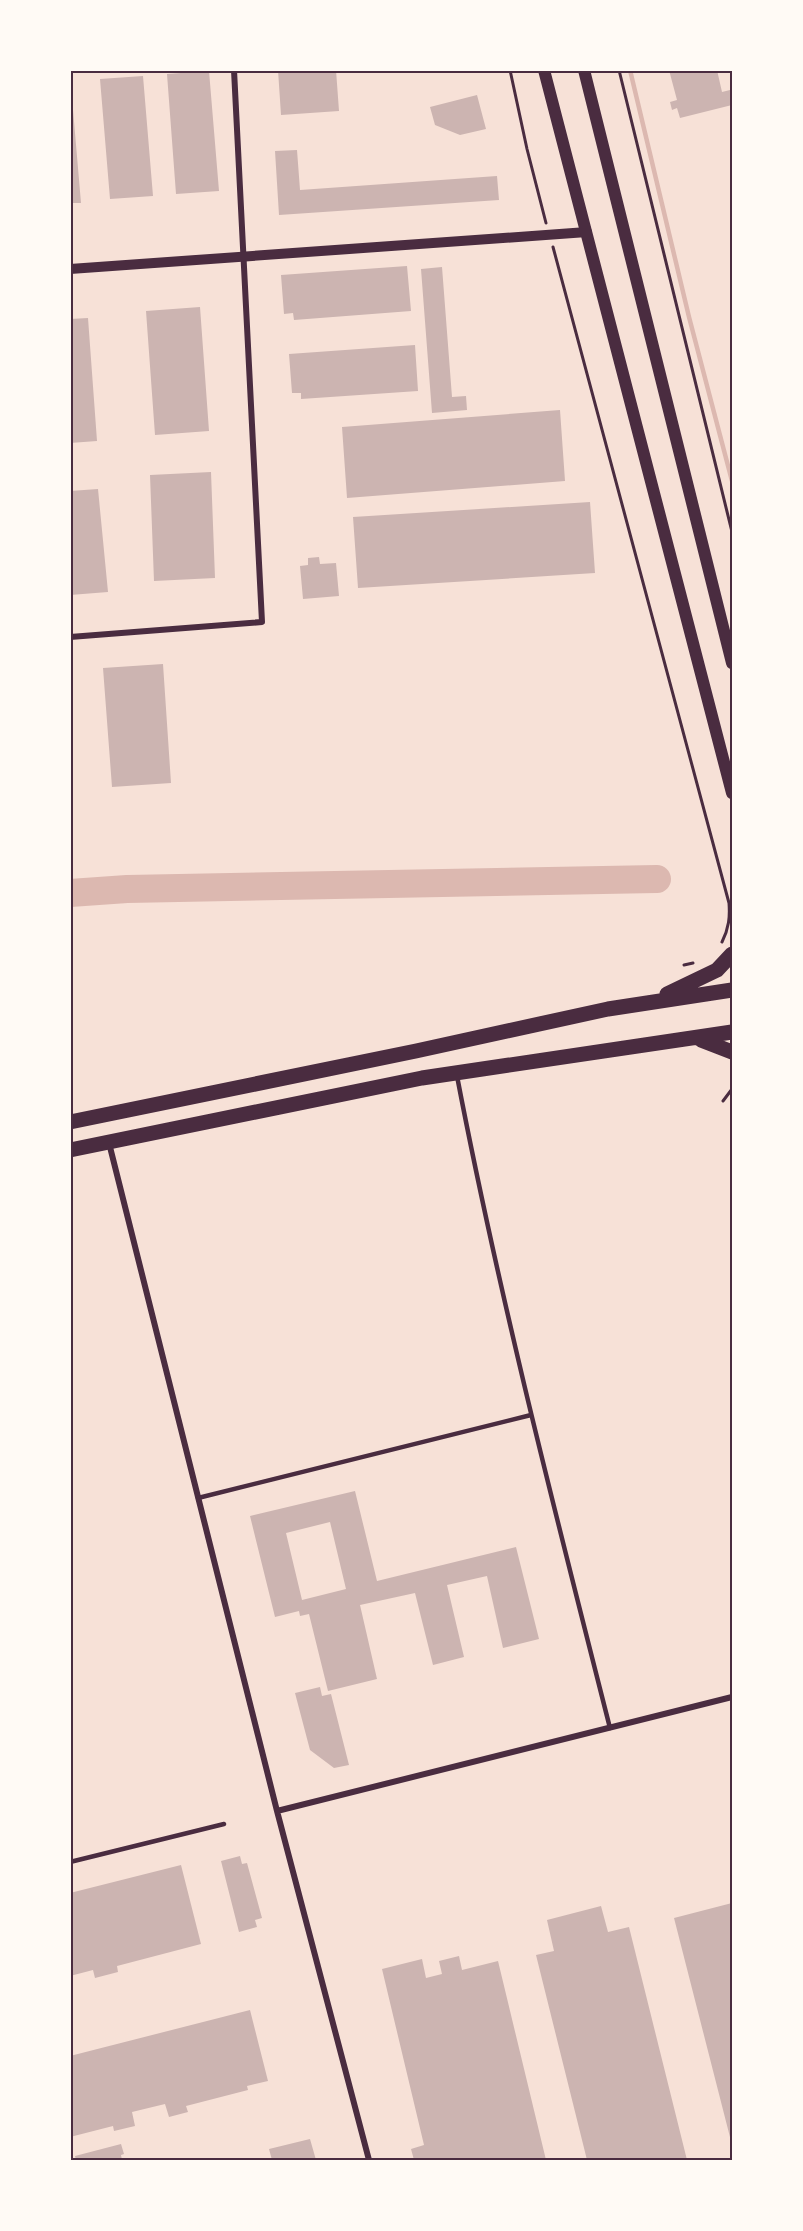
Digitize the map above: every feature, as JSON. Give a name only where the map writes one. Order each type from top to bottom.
[{"type":"main road","points":[[544,70],[732,793]]},
{"type":"main road","points":[[584,70],[729,639],[732,663]]},
{"type":"main road","points":[[650,1001],[717,970],[726,949]]},
{"type":"main road","points":[[70,1122],[650,1001],[732,990]]},
{"type":"main road","points":[[70,1150],[422,1078],[732,1032]]},
{"type":"main road","points":[[692,1039],[719,1045],[732,1052]]},
{"type":"street","points":[[70,637],[262,622],[234,70]]},
{"type":"street","points":[[70,269],[587,232]]},
{"type":"street","points":[[109,1142],[276,1811],[369,2160]]},
{"type":"street","points":[[276,1811],[732,1697]]},
{"type":"lane","points":[[456,1073],[531,1415],[610,1728]]},
{"type":"lane","points":[[198,1498],[531,1415]]},
{"type":"lane","points":[[70,1862],[224,1824]]},
{"type":"path","points":[[510,70],[549,234],[729,903],[730,917],[726,949]]},
{"type":"path","points":[[619,70],[732,532]]},
{"type":"path","points":[[684,965],[698,962]]},
{"type":"path","points":[[723,1101],[732,1089]]},
{"type":"building","points":[[278,70],[336,70],[339,111],[281,115]]},
{"type":"building","points":[[669,70],[717,70],[722,92],[730,90],[732,105],[680,118],[677,108],[672,110],[670,102],[677,100]]},
{"type":"building","points":[[209,71],[219,191],[176,194],[167,74]]},
{"type":"building","points":[[143,76],[153,196],[110,199],[100,79]]},
{"type":"building","points":[[477,95],[486,129],[460,135],[435,125],[430,107]]},
{"type":"building","points":[[70,98],[72,98],[81,203],[70,203]]},
{"type":"building","points":[[297,150],[300,190],[497,176],[499,200],[279,215],[275,151]]},
{"type":"building","points":[[407,266],[411,311],[294,320],[293,313],[284,314],[281,275]]},
{"type":"building","points":[[442,267],[452,397],[466,396],[467,410],[432,413],[421,269]]},
{"type":"building","points":[[200,307],[209,431],[155,435],[146,311]]},
{"type":"building","points":[[88,318],[97,441],[70,443],[70,319]]},
{"type":"building","points":[[415,345],[418,391],[301,399],[301,393],[292,393],[289,354]]},
{"type":"building","points":[[560,410],[565,481],[347,498],[342,427]]},
{"type":"building","points":[[211,472],[215,578],[154,581],[150,475]]},
{"type":"building","points":[[98,489],[108,592],[70,595],[70,491]]},
{"type":"building","points":[[590,502],[595,573],[358,588],[353,517]]},
{"type":"building","points":[[319,557],[320,564],[336,563],[339,596],[303,599],[300,566],[308,565],[308,558]]},
{"type":"building","points":[[163,664],[171,783],[112,787],[103,668]]},
{"type":"building","points":[[355,1491],[377,1581],[516,1547],[539,1639],[503,1648],[487,1576],[447,1585],[464,1657],[433,1665],[415,1593],[360,1605],[377,1679],[328,1691],[309,1614],[300,1616],[299,1611],[275,1617],[250,1516]],"holes":[[[330,1522],[346,1589],[302,1600],[286,1533]]]},
{"type":"building","points":[[320,1687],[322,1696],[331,1694],[349,1765],[334,1768],[310,1750],[295,1693]]},
{"type":"building","points":[[240,1856],[242,1864],[247,1863],[262,1918],[255,1920],[257,1927],[239,1932],[221,1861]]},
{"type":"building","points":[[181,1865],[201,1944],[117,1966],[118,1972],[95,1978],[93,1970],[70,1976],[70,1893]]},
{"type":"building","points":[[732,1903],[732,2145],[674,1918]]},
{"type":"building","points":[[601,1906],[608,1932],[629,1927],[687,2160],[587,2160],[536,1955],[554,1951],[547,1920]]},
{"type":"building","points":[[459,1956],[462,1970],[498,1961],[546,2160],[414,2160],[411,2149],[424,2145],[382,1969],[422,1959],[426,1978],[442,1974],[439,1961]]},
{"type":"building","points":[[250,2010],[268,2081],[247,2086],[248,2090],[186,2106],[188,2112],[169,2117],[165,2104],[132,2112],[135,2126],[114,2131],[113,2126],[70,2137],[70,2056]]},
{"type":"building","points":[[310,2139],[316,2160],[272,2160],[269,2149]]},
{"type":"building","points":[[121,2144],[124,2154],[121,2155],[122,2160],[76,2160],[75,2156]]},
{"type":"waterway","points":[[630,70],[689,317],[732,481]]},
{"type":"waterway","points":[[70,893],[127,889],[657,879]]}]
